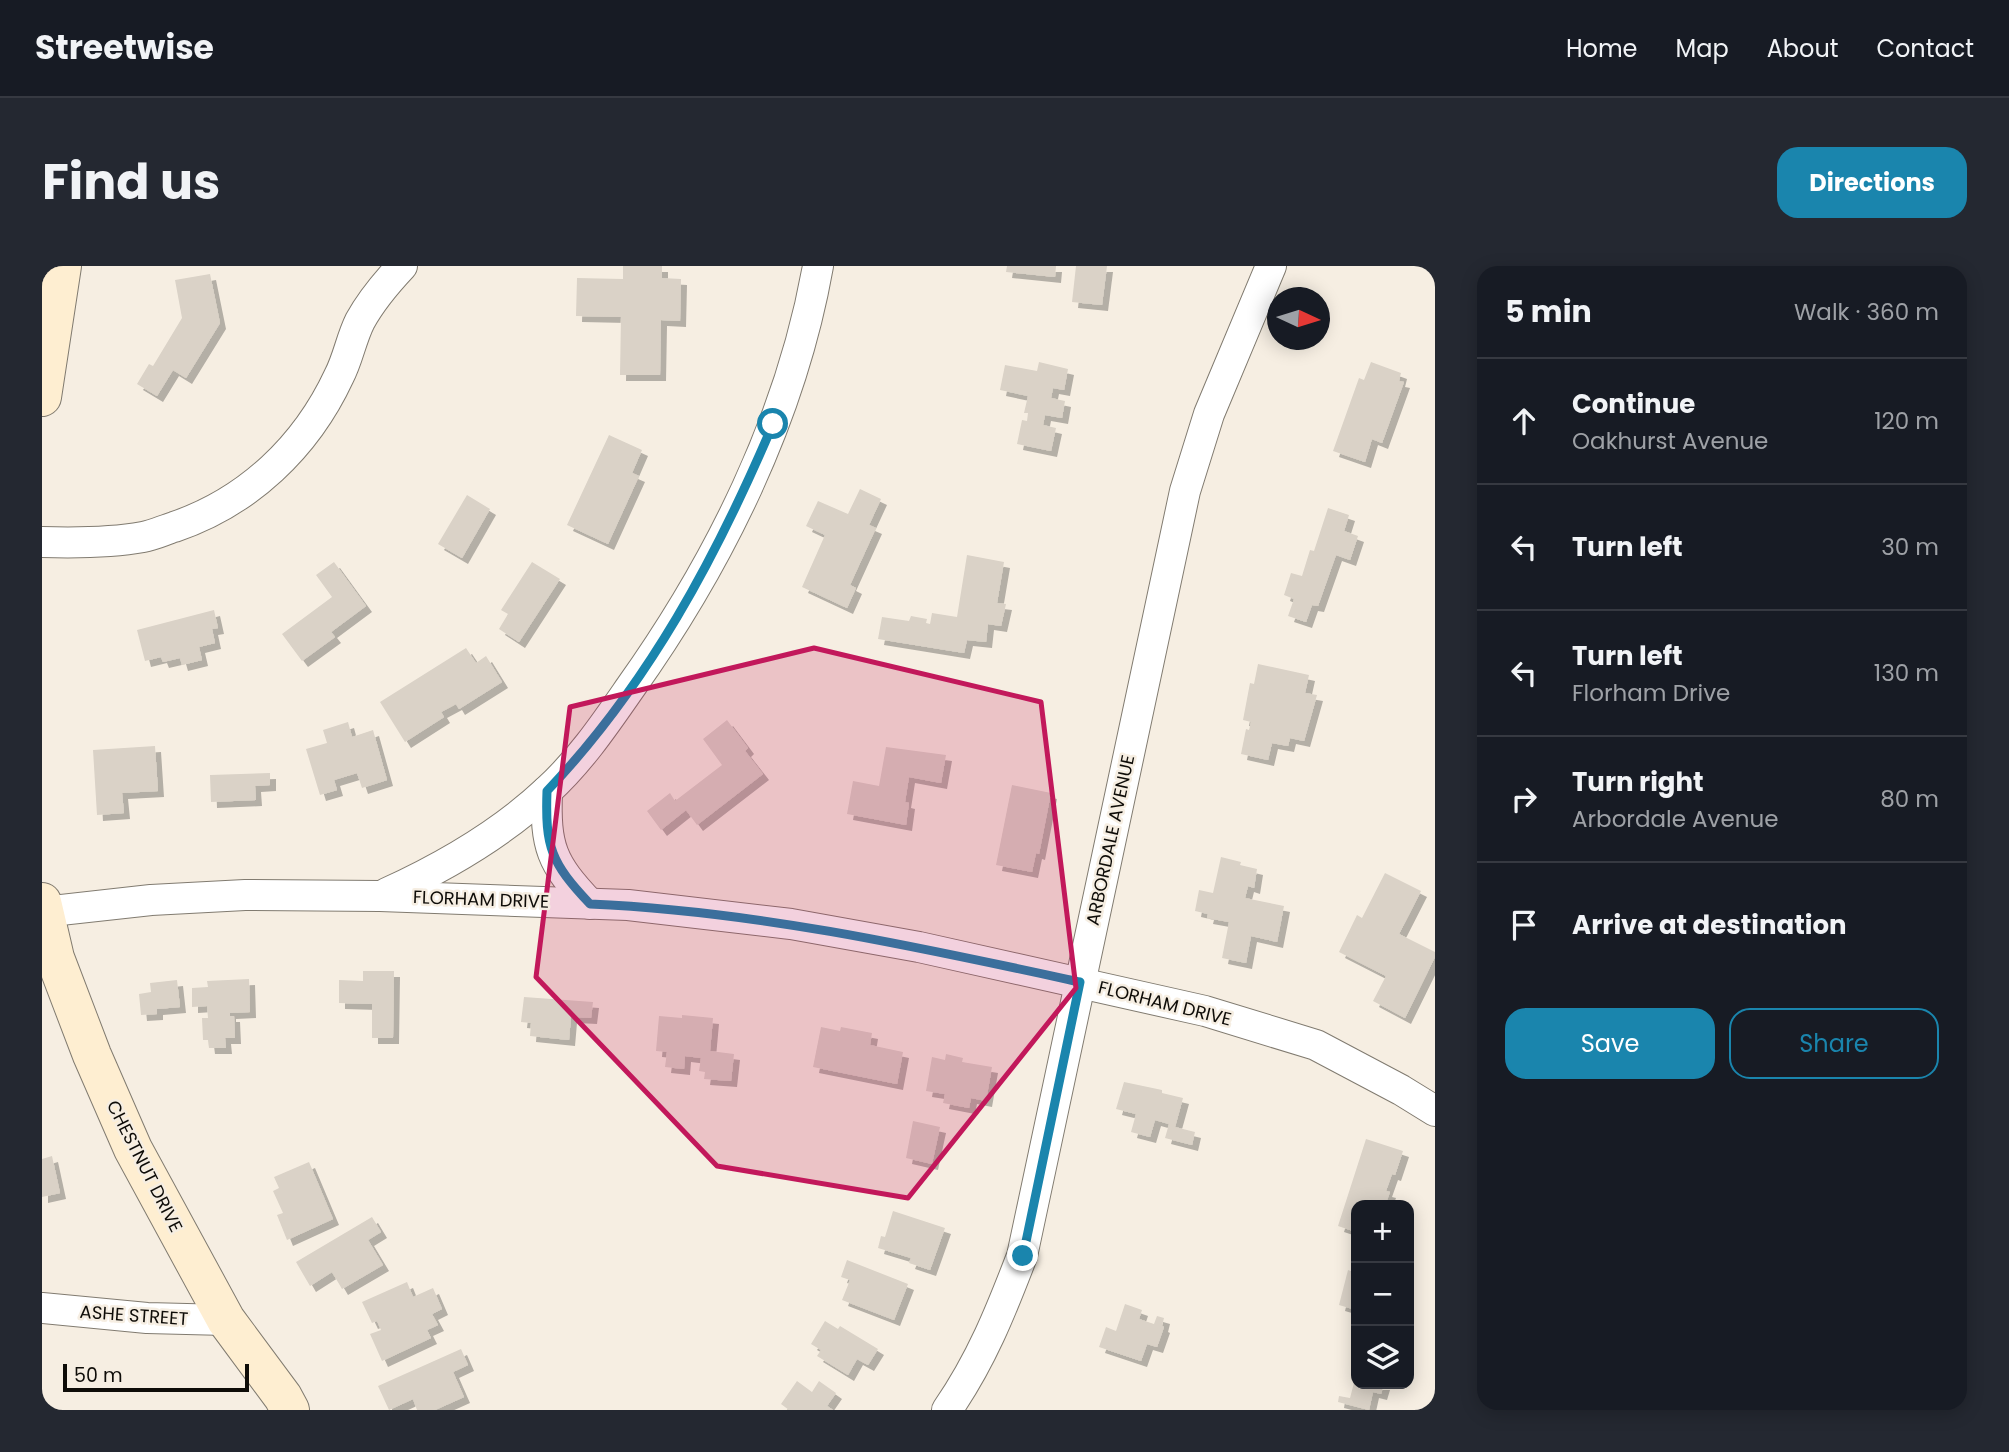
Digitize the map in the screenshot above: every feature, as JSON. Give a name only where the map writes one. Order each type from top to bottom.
[{"type":"street","points":[[42,397],[62,266]]},
{"type":"street","points":[[42,542],[97,543],[146,536],[202,517],[247,491],[285,458],[316,419],[340,376],[359,323],[382,287],[402,266]]},
{"type":"street","points":[[380,896],[433,872],[514,818],[547,791],[594,739],[669,634],[747,485],[773,424],[797,352],[818,266]]},
{"type":"street","name":"ARBORDALE AVENUE","points":[[947,1410],[971,1376],[992,1333],[1023,1256],[1185,491],[1209,414],[1271,266]]},
{"type":"street","points":[[547,791],[546,825],[553,859],[566,879],[590,904]]},
{"type":"street","name":"FLORHAM DRIVE","points":[[43,909],[245,895],[380,896],[628,905],[791,925],[919,947],[1205,1011],[1316,1045],[1435,1111]]},
{"type":"street","name":"CHESTNUT DRIVE","points":[[43,909],[55,958],[92,1055],[133,1149],[226,1320],[284,1396],[290,1410]]},
{"type":"street","name":"ASHE STREET","points":[[42,1308],[147,1318],[226,1320]]},
{"type":"highlighted area","points":[[814,648],[1041,702],[1076,988],[908,1198],[717,1166],[536,977],[570,707]]},
{"type":"building","points":[[623,266],[662,266],[662,278],[681,279],[680,321],[661,320],[660,375],[620,375],[621,317],[576,316],[577,278],[623,279]]},
{"type":"building","points":[[1007,266],[1056,266],[1055,277],[1006,272]]},
{"type":"building","points":[[1076,266],[1107,266],[1102,305],[1072,302]]},
{"type":"building","points":[[210,274],[220,323],[186,378],[173,370],[157,396],[137,384],[149,364],[153,366],[182,318],[175,280]]},
{"type":"building","points":[[1039,362],[1068,369],[1064,390],[1053,388],[1051,398],[1065,401],[1062,418],[1045,415],[1043,425],[1056,428],[1051,451],[1017,444],[1022,420],[1027,421],[1028,413],[1024,413],[1028,396],[1000,390],[1005,365],[1037,371]]},
{"type":"building","points":[[1371,362],[1401,373],[1399,381],[1404,382],[1382,443],[1372,439],[1365,462],[1333,451],[1359,378],[1364,380]]},
{"type":"building","points":[[609,435],[642,450],[632,473],[639,476],[608,544],[567,525]]},
{"type":"building","points":[[860,489],[881,499],[869,525],[876,528],[850,585],[856,588],[847,608],[802,587],[825,535],[806,526],[818,501],[848,514]]},
{"type":"building","points":[[467,495],[490,509],[462,558],[438,544]]},
{"type":"building","points":[[1328,508],[1349,515],[1344,531],[1358,536],[1350,560],[1336,555],[1318,606],[1312,605],[1306,622],[1288,616],[1294,599],[1284,595],[1291,573],[1302,576],[1310,550],[1314,551]]},
{"type":"building","points":[[967,555],[1004,562],[997,603],[1006,604],[1001,626],[988,624],[986,642],[967,640],[964,653],[878,639],[882,617],[909,621],[911,616],[927,619],[926,623],[930,624],[932,613],[957,617]]},
{"type":"building","points":[[334,562],[366,606],[331,632],[335,637],[302,661],[282,634],[332,597],[316,575]]},
{"type":"building","points":[[532,562],[560,579],[519,642],[499,629],[508,614],[501,610]]},
{"type":"building","points":[[214,610],[218,628],[212,629],[215,643],[199,647],[202,660],[182,665],[180,658],[163,662],[161,657],[145,661],[137,630]]},
{"type":"building","points":[[466,648],[476,663],[486,656],[502,682],[459,709],[456,704],[441,712],[444,717],[405,742],[380,702]]},
{"type":"building","points":[[1258,664],[1309,675],[1305,693],[1317,695],[1304,741],[1290,738],[1288,746],[1272,743],[1268,760],[1241,754],[1246,729],[1249,730],[1251,722],[1243,720],[1250,683],[1254,684]]},
{"type":"building","points":[[727,720],[748,748],[745,751],[763,774],[697,825],[686,810],[661,830],[647,811],[670,793],[675,801],[722,765],[703,739]]},
{"type":"building","points":[[348,722],[352,737],[373,730],[387,780],[362,788],[357,773],[334,780],[337,790],[320,795],[306,749],[327,743],[323,730]]},
{"type":"building","points":[[155,746],[158,791],[122,793],[124,813],[97,815],[93,750]]},
{"type":"building","points":[[886,747],[946,755],[941,783],[909,777],[905,802],[909,803],[906,825],[847,814],[853,781],[879,786]]},
{"type":"building","points":[[270,773],[270,785],[255,786],[256,800],[211,802],[210,775]]},
{"type":"building","points":[[1012,785],[1051,793],[1039,854],[1036,853],[1032,872],[996,865]]},
{"type":"building","points":[[1221,857],[1257,869],[1254,888],[1248,886],[1245,898],[1284,906],[1277,942],[1251,936],[1246,963],[1222,958],[1229,922],[1207,918],[1208,914],[1195,911],[1199,890],[1213,893]]},
{"type":"building","points":[[1385,873],[1421,891],[1399,934],[1435,952],[1405,1018],[1373,1001],[1386,976],[1339,952],[1357,915],[1362,918]]},
{"type":"building","points":[[363,971],[394,971],[393,1038],[372,1038],[372,1004],[339,1003],[339,980],[363,981]]},
{"type":"building","points":[[249,979],[250,1012],[230,1013],[230,1016],[234,1016],[235,1038],[225,1038],[226,1048],[209,1048],[208,1040],[203,1040],[202,1018],[208,1018],[207,1006],[192,1007],[192,988],[208,987],[207,981]]},
{"type":"building","points":[[177,980],[180,1007],[157,1009],[157,1014],[141,1015],[139,994],[151,992],[150,983]]},
{"type":"building","points":[[524,997],[593,1002],[591,1018],[571,1017],[569,1040],[530,1036],[531,1023],[521,1022]]},
{"type":"building","points":[[682,1015],[713,1018],[710,1051],[734,1054],[731,1081],[704,1079],[705,1072],[699,1071],[701,1058],[685,1056],[684,1069],[665,1067],[667,1052],[656,1051],[659,1016],[682,1018]]},
{"type":"building","points":[[821,1027],[840,1031],[841,1027],[872,1033],[870,1045],[903,1052],[897,1084],[813,1067]]},
{"type":"building","points":[[946,1054],[963,1058],[962,1062],[992,1067],[986,1101],[971,1098],[969,1108],[943,1103],[945,1094],[926,1091],[932,1057],[945,1060]]},
{"type":"building","points":[[1124,1082],[1162,1090],[1162,1093],[1183,1098],[1175,1127],[1195,1132],[1192,1145],[1165,1138],[1169,1124],[1155,1120],[1150,1137],[1131,1132],[1136,1114],[1116,1109]]},
{"type":"building","points":[[913,1121],[940,1127],[932,1164],[906,1158]]},
{"type":"building","points":[[1366,1139],[1403,1151],[1386,1191],[1390,1192],[1387,1200],[1351,1200],[1351,1230],[1338,1226]]},
{"type":"building","points":[[52,1156],[60,1193],[42,1197],[42,1159]]},
{"type":"building","points":[[309,1162],[333,1219],[287,1240],[277,1215],[283,1213],[273,1191],[279,1188],[274,1177]]},
{"type":"building","points":[[893,1211],[945,1228],[930,1270],[909,1263],[911,1258],[878,1248],[881,1236],[885,1237]]},
{"type":"building","points":[[372,1217],[381,1232],[368,1240],[383,1265],[342,1289],[332,1272],[310,1286],[296,1262]]},
{"type":"building","points":[[847,1260],[908,1284],[894,1320],[842,1300],[850,1280],[841,1277]]},
{"type":"building","points":[[1348,1270],[1351,1271],[1351,1309],[1339,1305]]},
{"type":"building","points":[[407,1282],[413,1297],[433,1288],[442,1309],[432,1314],[438,1325],[427,1330],[431,1338],[382,1361],[370,1334],[381,1330],[377,1321],[372,1323],[362,1302]]},
{"type":"building","points":[[1125,1304],[1142,1310],[1139,1319],[1154,1324],[1157,1316],[1164,1318],[1164,1327],[1157,1347],[1147,1344],[1141,1361],[1099,1347],[1106,1327],[1116,1331]]},
{"type":"building","points":[[825,1321],[838,1329],[840,1326],[878,1349],[868,1365],[857,1359],[848,1375],[817,1356],[821,1350],[811,1344]]},
{"type":"building","points":[[461,1349],[468,1365],[453,1372],[464,1397],[435,1410],[417,1410],[413,1399],[389,1410],[378,1386]]},
{"type":"building","points":[[797,1381],[812,1392],[819,1381],[836,1393],[827,1406],[833,1410],[789,1410],[781,1404]]},
{"type":"building","points":[[1352,1389],[1382,1389],[1381,1394],[1373,1392],[1369,1410],[1338,1402],[1339,1396],[1350,1398]]},
{"type":"route","points":[[773,424],[747,485],[669,634],[587,750],[547,791],[546,825],[553,859],[566,879],[590,904],[628,905],[791,925],[919,947],[1080,982],[1023,1256]]}]
